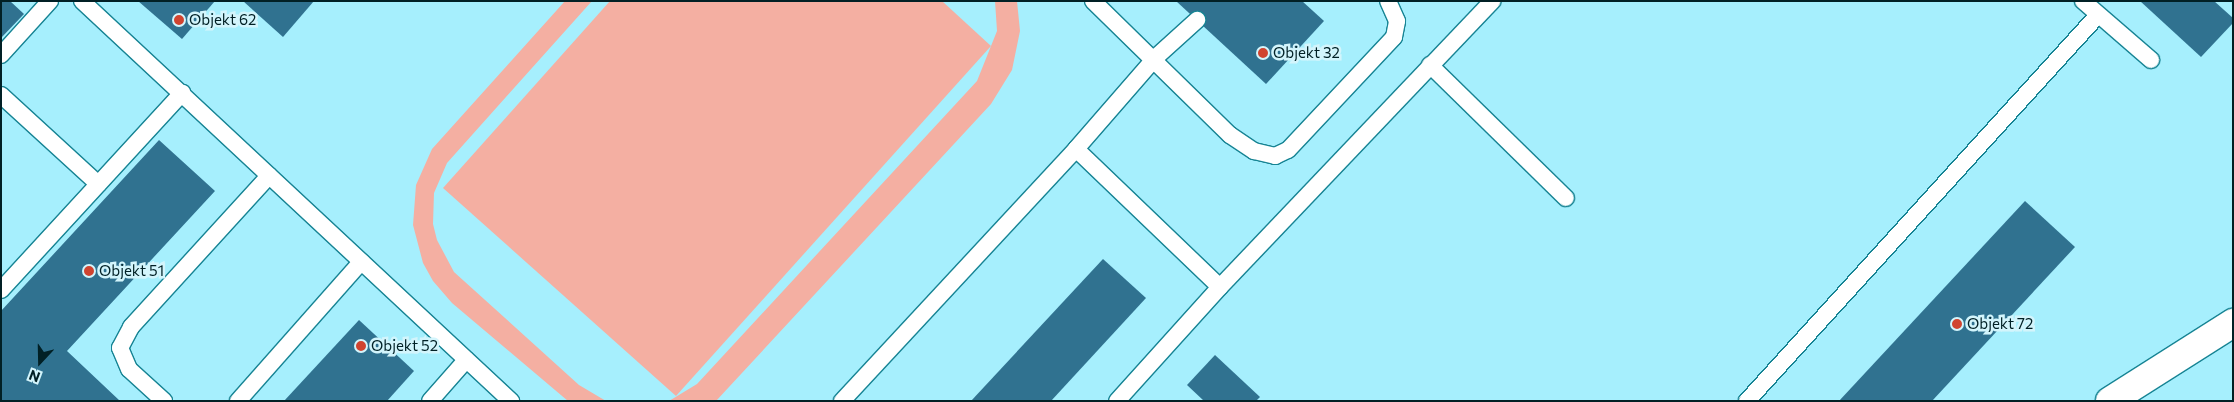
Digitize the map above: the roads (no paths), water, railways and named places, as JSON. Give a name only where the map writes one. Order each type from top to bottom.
[{"type":"street","points":[[2110,401],[2233,323]]},
{"type":"lane","points":[[1,55],[50,1]]},
{"type":"lane","points":[[82,1],[511,401]]},
{"type":"lane","points":[[1093,1],[1155,58],[1230,135],[1254,151],[1275,156],[1288,150],[1394,37],[1397,21],[1388,1]]},
{"type":"lane","points":[[1117,401],[1220,287],[1492,1]]},
{"type":"lane","points":[[2083,1],[2151,60]]},
{"type":"lane","points":[[1747,401],[2098,15]]},
{"type":"lane","points":[[842,401],[1076,149],[1155,58],[1196,20]]},
{"type":"lane","points":[[1430,66],[1566,198]]},
{"type":"lane","points":[[1,290],[182,93]]},
{"type":"lane","points":[[1,94],[98,184]]},
{"type":"lane","points":[[1076,149],[1220,287]]},
{"type":"lane","points":[[164,401],[129,369],[120,348],[131,327],[269,176]]},
{"type":"lane","points":[[238,401],[361,262]]},
{"type":"lane","points":[[430,401],[466,360]]},
{"type":"place","name":"Objekt 62","points":[[179,20]]},
{"type":"place","name":"Objekt 32","points":[[1263,53]]},
{"type":"place","name":"Objekt 51","points":[[89,271]]},
{"type":"place","name":"Objekt 72","points":[[1957,324]]},
{"type":"place","name":"Objekt 52","points":[[361,346]]}]
